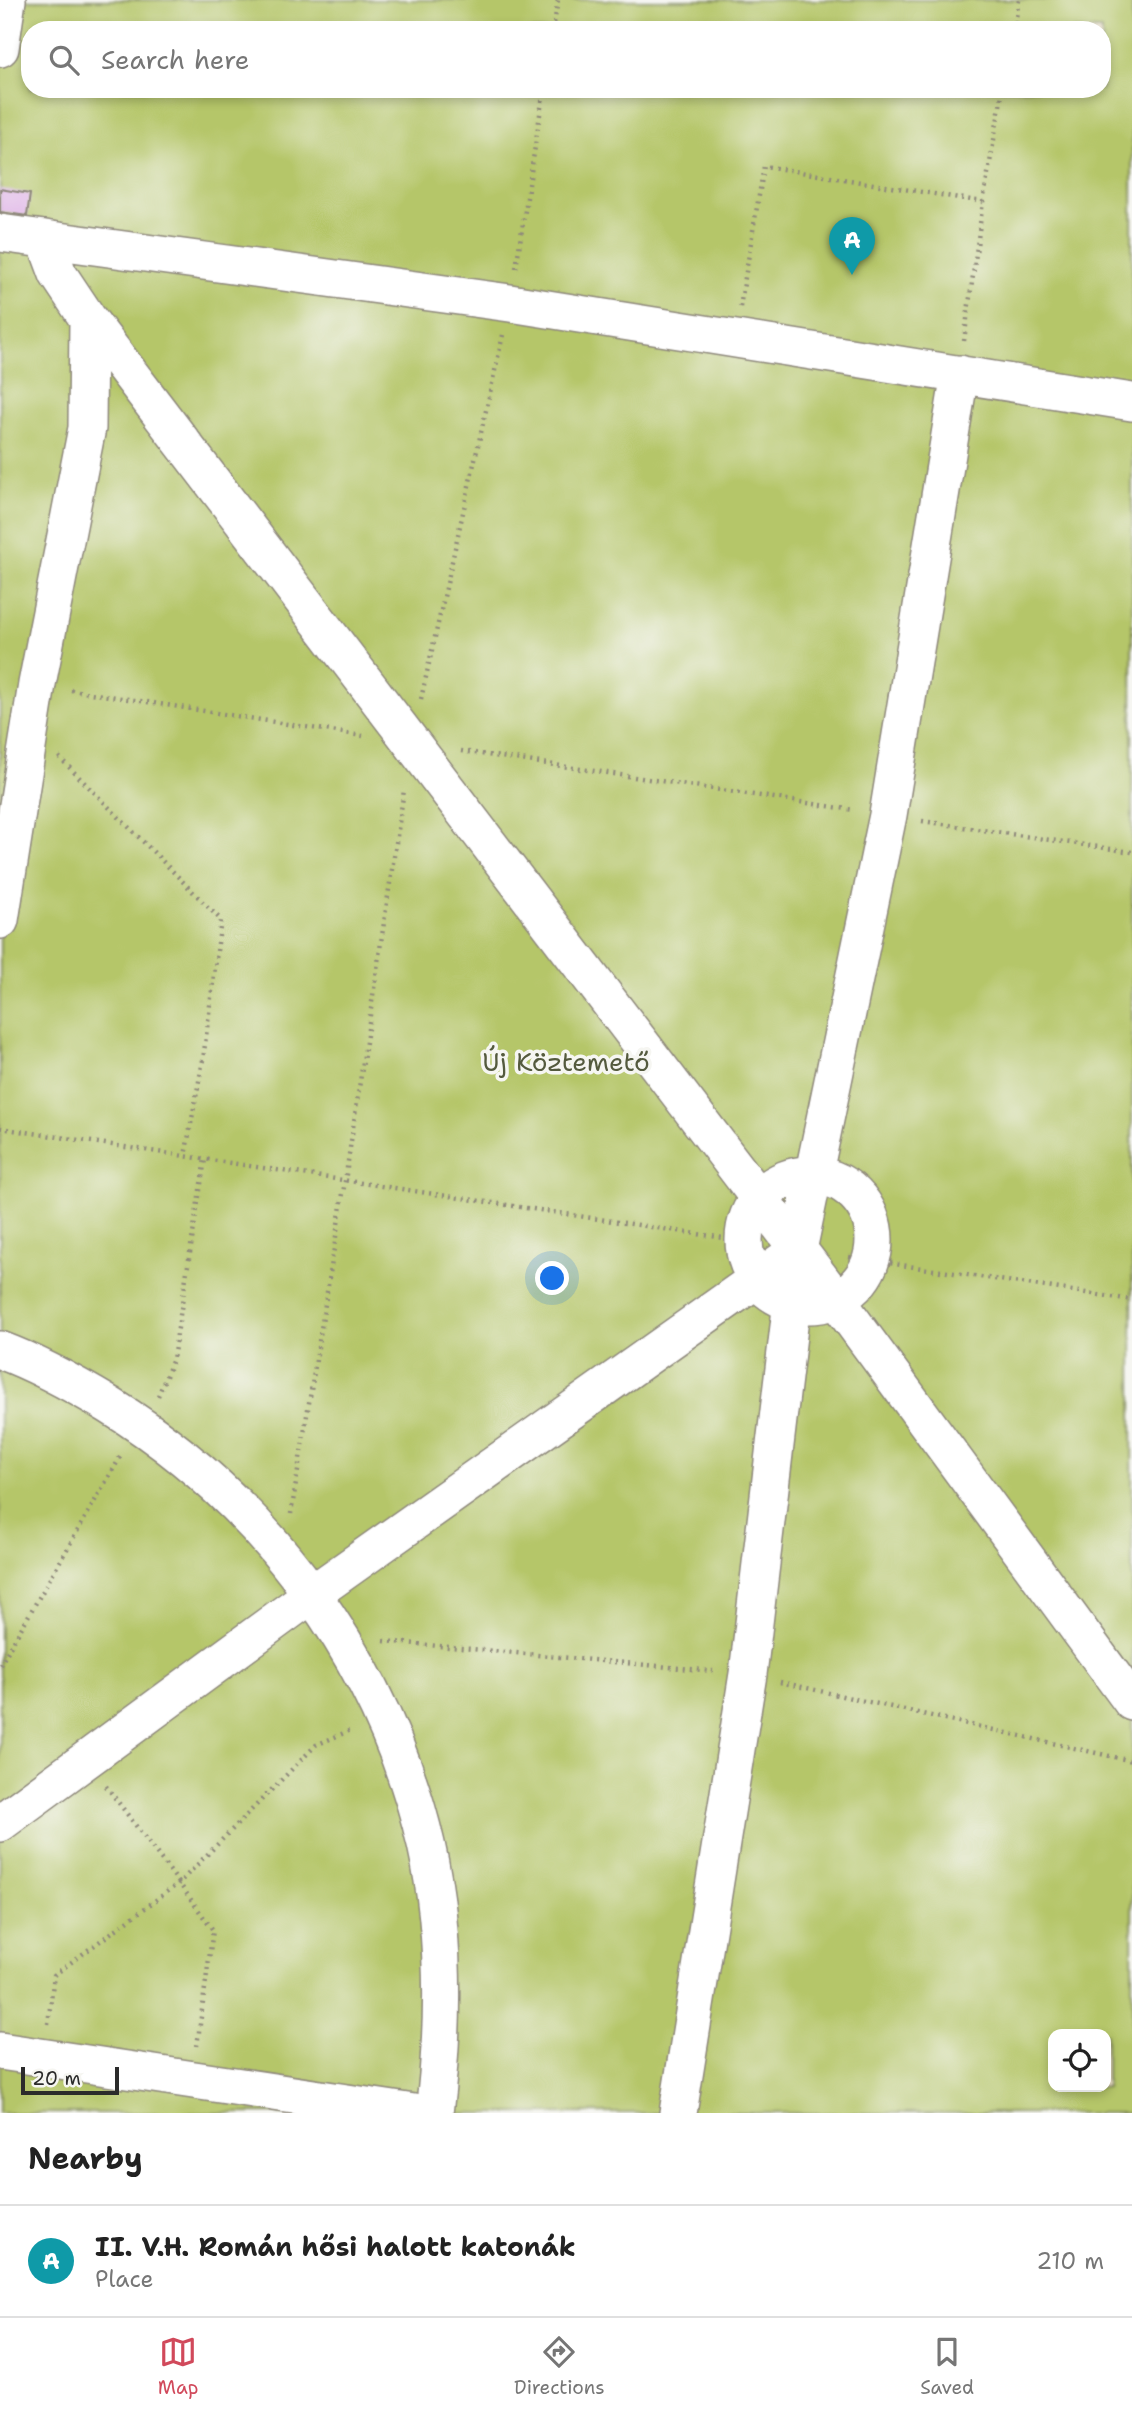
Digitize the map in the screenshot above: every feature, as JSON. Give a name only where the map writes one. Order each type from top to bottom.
[{"type":"lane","points":[[0,48],[9,4]]},
{"type":"lane","points":[[0,233],[510,303],[1132,402]]},
{"type":"lane","points":[[45,239],[58,274],[88,319],[836,1299],[1132,1702]]},
{"type":"lane","points":[[0,920],[37,684],[87,428],[88,319]]},
{"type":"lane","points":[[678,2113],[748,1674],[798,1250],[888,816],[960,374]]},
{"type":"lane","points":[[814,1175],[833,1179],[850,1190],[863,1204],[871,1221],[874,1241],[871,1260],[863,1276],[851,1290],[821,1304],[791,1303],[772,1294],[757,1279],[747,1261],[744,1241],[745,1226],[758,1199],[774,1185],[793,1177],[814,1175]]},
{"type":"lane","points":[[0,1823],[312,1594],[798,1250]]},
{"type":"lane","points":[[0,1350],[76,1385],[139,1423],[189,1462],[236,1504],[279,1550],[341,1637],[383,1716],[407,1780],[426,1845],[438,1913],[443,1980],[442,2049],[434,2113]]},
{"type":"lane","points":[[0,2051],[414,2113]]},
{"type":"path","points":[[554,21],[558,0]]},
{"type":"path","points":[[1016,21],[1019,0]]},
{"type":"path","points":[[279,1550],[290,1525],[411,744],[510,303],[543,98]]},
{"type":"path","points":[[960,374],[983,202],[1001,98]]},
{"type":"path","points":[[735,338],[764,166],[983,202]]},
{"type":"path","points":[[37,684],[411,744],[1132,852]]},
{"type":"path","points":[[28,749],[56,754],[221,920],[203,1060],[185,1156]]},
{"type":"path","points":[[0,1128],[1132,1300]]},
{"type":"path","points":[[43,2058],[54,1975],[179,1883],[316,1745],[383,1716]]},
{"type":"path","points":[[86,1760],[213,1930],[193,2080]]},
{"type":"green space","name":"Új Köztemető","points":[[0,0],[1132,0],[1132,2113],[0,2113]]},
{"type":"building","points":[[0,189],[30,194],[27,216],[0,212]]},
{"type":"place","name":"II. V.H. Román hősi halott katonák","points":[[852,275]]}]
